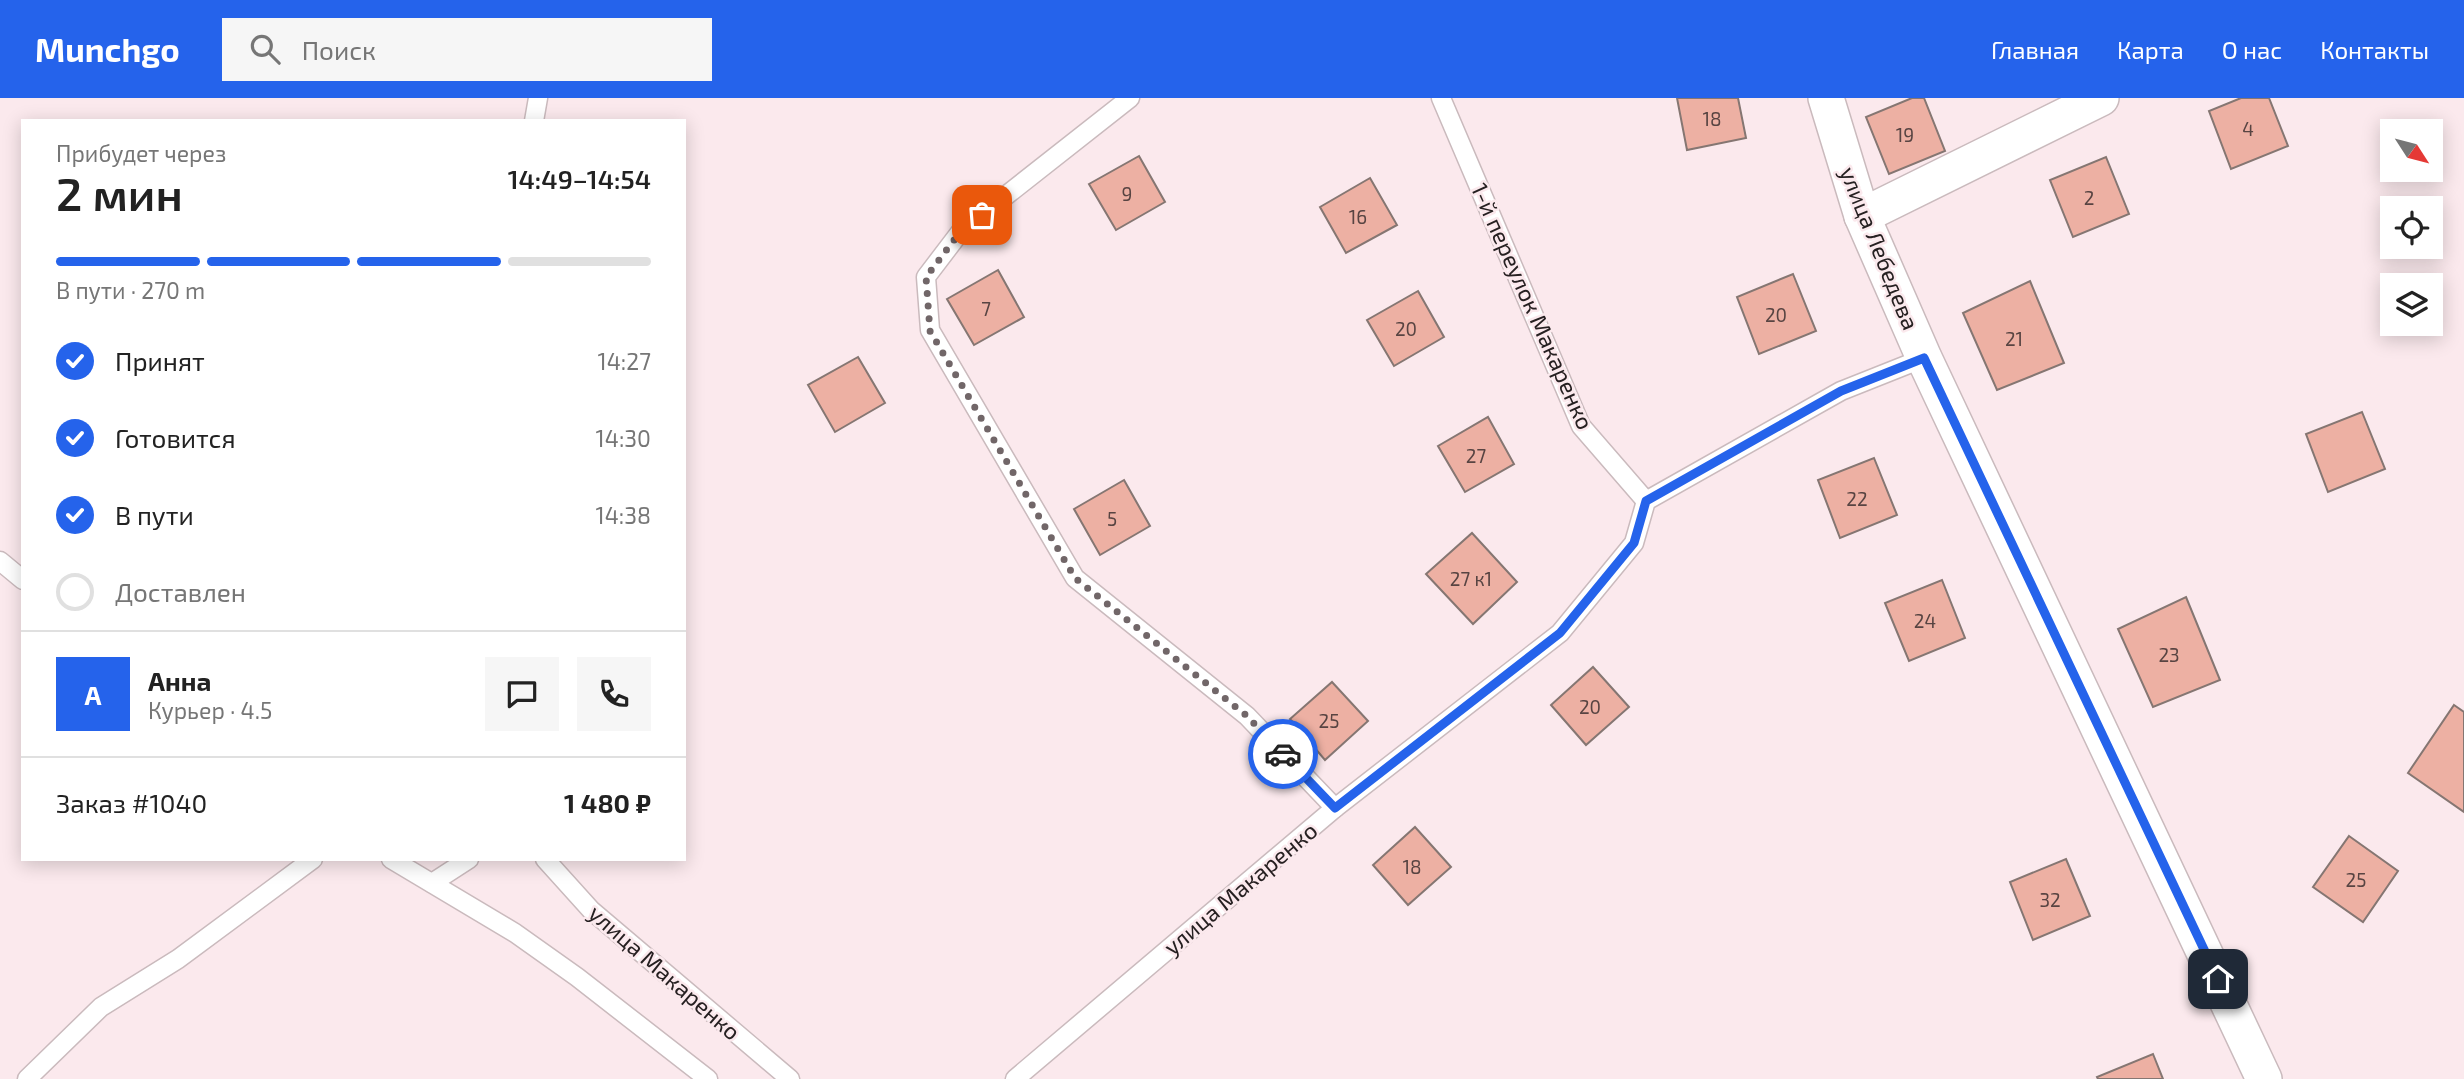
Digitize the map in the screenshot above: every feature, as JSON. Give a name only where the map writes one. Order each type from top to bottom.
[{"type":"street","name":"улица Лебедева","points":[[1826,98],[1862,216],[1924,358],[2264,1079]]},
{"type":"street","points":[[1862,216],[2101,98]]},
{"type":"lane","points":[[534,119],[538,98]]},
{"type":"lane","points":[[1130,98],[961,231],[926,277],[930,331],[1075,578],[1247,716],[1335,808]]},
{"type":"lane","name":"1-й переулок Макаренко","points":[[1441,98],[1581,426],[1646,501]]},
{"type":"lane","points":[[1646,501],[1841,391],[1924,358]]},
{"type":"lane","name":"улица Макаренко","points":[[1015,1079],[1335,808],[1560,633],[1634,543],[1646,501]]},
{"type":"lane","points":[[0,561],[21,578]]},
{"type":"lane","points":[[27,1079],[101,1007],[178,959],[310,861]]},
{"type":"lane","points":[[394,861],[515,933],[708,1079]]},
{"type":"lane","points":[[432,883],[466,861]]},
{"type":"lane","name":"улица Макаренко","points":[[547,861],[591,910],[790,1079]]},
{"type":"building","points":[[1677,98],[1738,98],[1746,138],[1687,150]]},
{"type":"building","points":[[1912,98],[1924,98],[1945,151],[1889,174],[1866,117]]},
{"type":"building","points":[[2241,98],[2269,98],[2288,146],[2231,169],[2209,111]]},
{"type":"building","points":[[1139,156],[1165,202],[1116,230],[1089,184]]},
{"type":"building","points":[[2106,157],[2129,214],[2073,237],[2050,180]]},
{"type":"building","points":[[1370,178],[1397,225],[1346,253],[1320,207]]},
{"type":"building","points":[[998,270],[1024,317],[974,345],[947,299]]},
{"type":"building","points":[[1793,274],[1816,331],[1759,354],[1737,297]]},
{"type":"building","points":[[2030,281],[2064,363],[1997,390],[1963,313]]},
{"type":"building","points":[[1418,291],[1444,337],[1394,366],[1367,320]]},
{"type":"building","points":[[858,357],[885,403],[835,432],[808,385]]},
{"type":"building","points":[[2362,412],[2385,469],[2328,492],[2306,434]]},
{"type":"building","points":[[1488,417],[1514,464],[1465,492],[1438,446]]},
{"type":"building","points":[[1874,458],[1897,515],[1840,538],[1818,480]]},
{"type":"building","points":[[1124,480],[1150,526],[1100,555],[1074,509]]},
{"type":"building","points":[[1472,533],[1517,582],[1473,624],[1426,574]]},
{"type":"building","points":[[1942,580],[1965,638],[1909,661],[1885,603]]},
{"type":"building","points":[[2186,597],[2220,680],[2153,707],[2118,629]]},
{"type":"building","points":[[1593,667],[1629,707],[1586,745],[1551,705]]},
{"type":"building","points":[[1332,682],[1368,721],[1325,760],[1290,719]]},
{"type":"building","points":[[2454,705],[2464,712],[2464,812],[2408,773]]},
{"type":"building","points":[[1415,827],[1451,867],[1408,905],[1373,865]]},
{"type":"building","points":[[2349,836],[2398,871],[2363,922],[2313,887]]},
{"type":"building","points":[[2066,859],[2090,916],[2033,940],[2010,882]]},
{"type":"building","points":[[2153,1054],[2163,1079],[2097,1077]]},
{"type":"way so far","points":[[982,215],[961,231],[926,277],[930,331],[1075,578],[1247,716],[1283,754]]},
{"type":"route","points":[[1283,754],[1335,808],[1560,633],[1634,543],[1646,501],[1841,391],[1924,358],[2218,979]]}]
